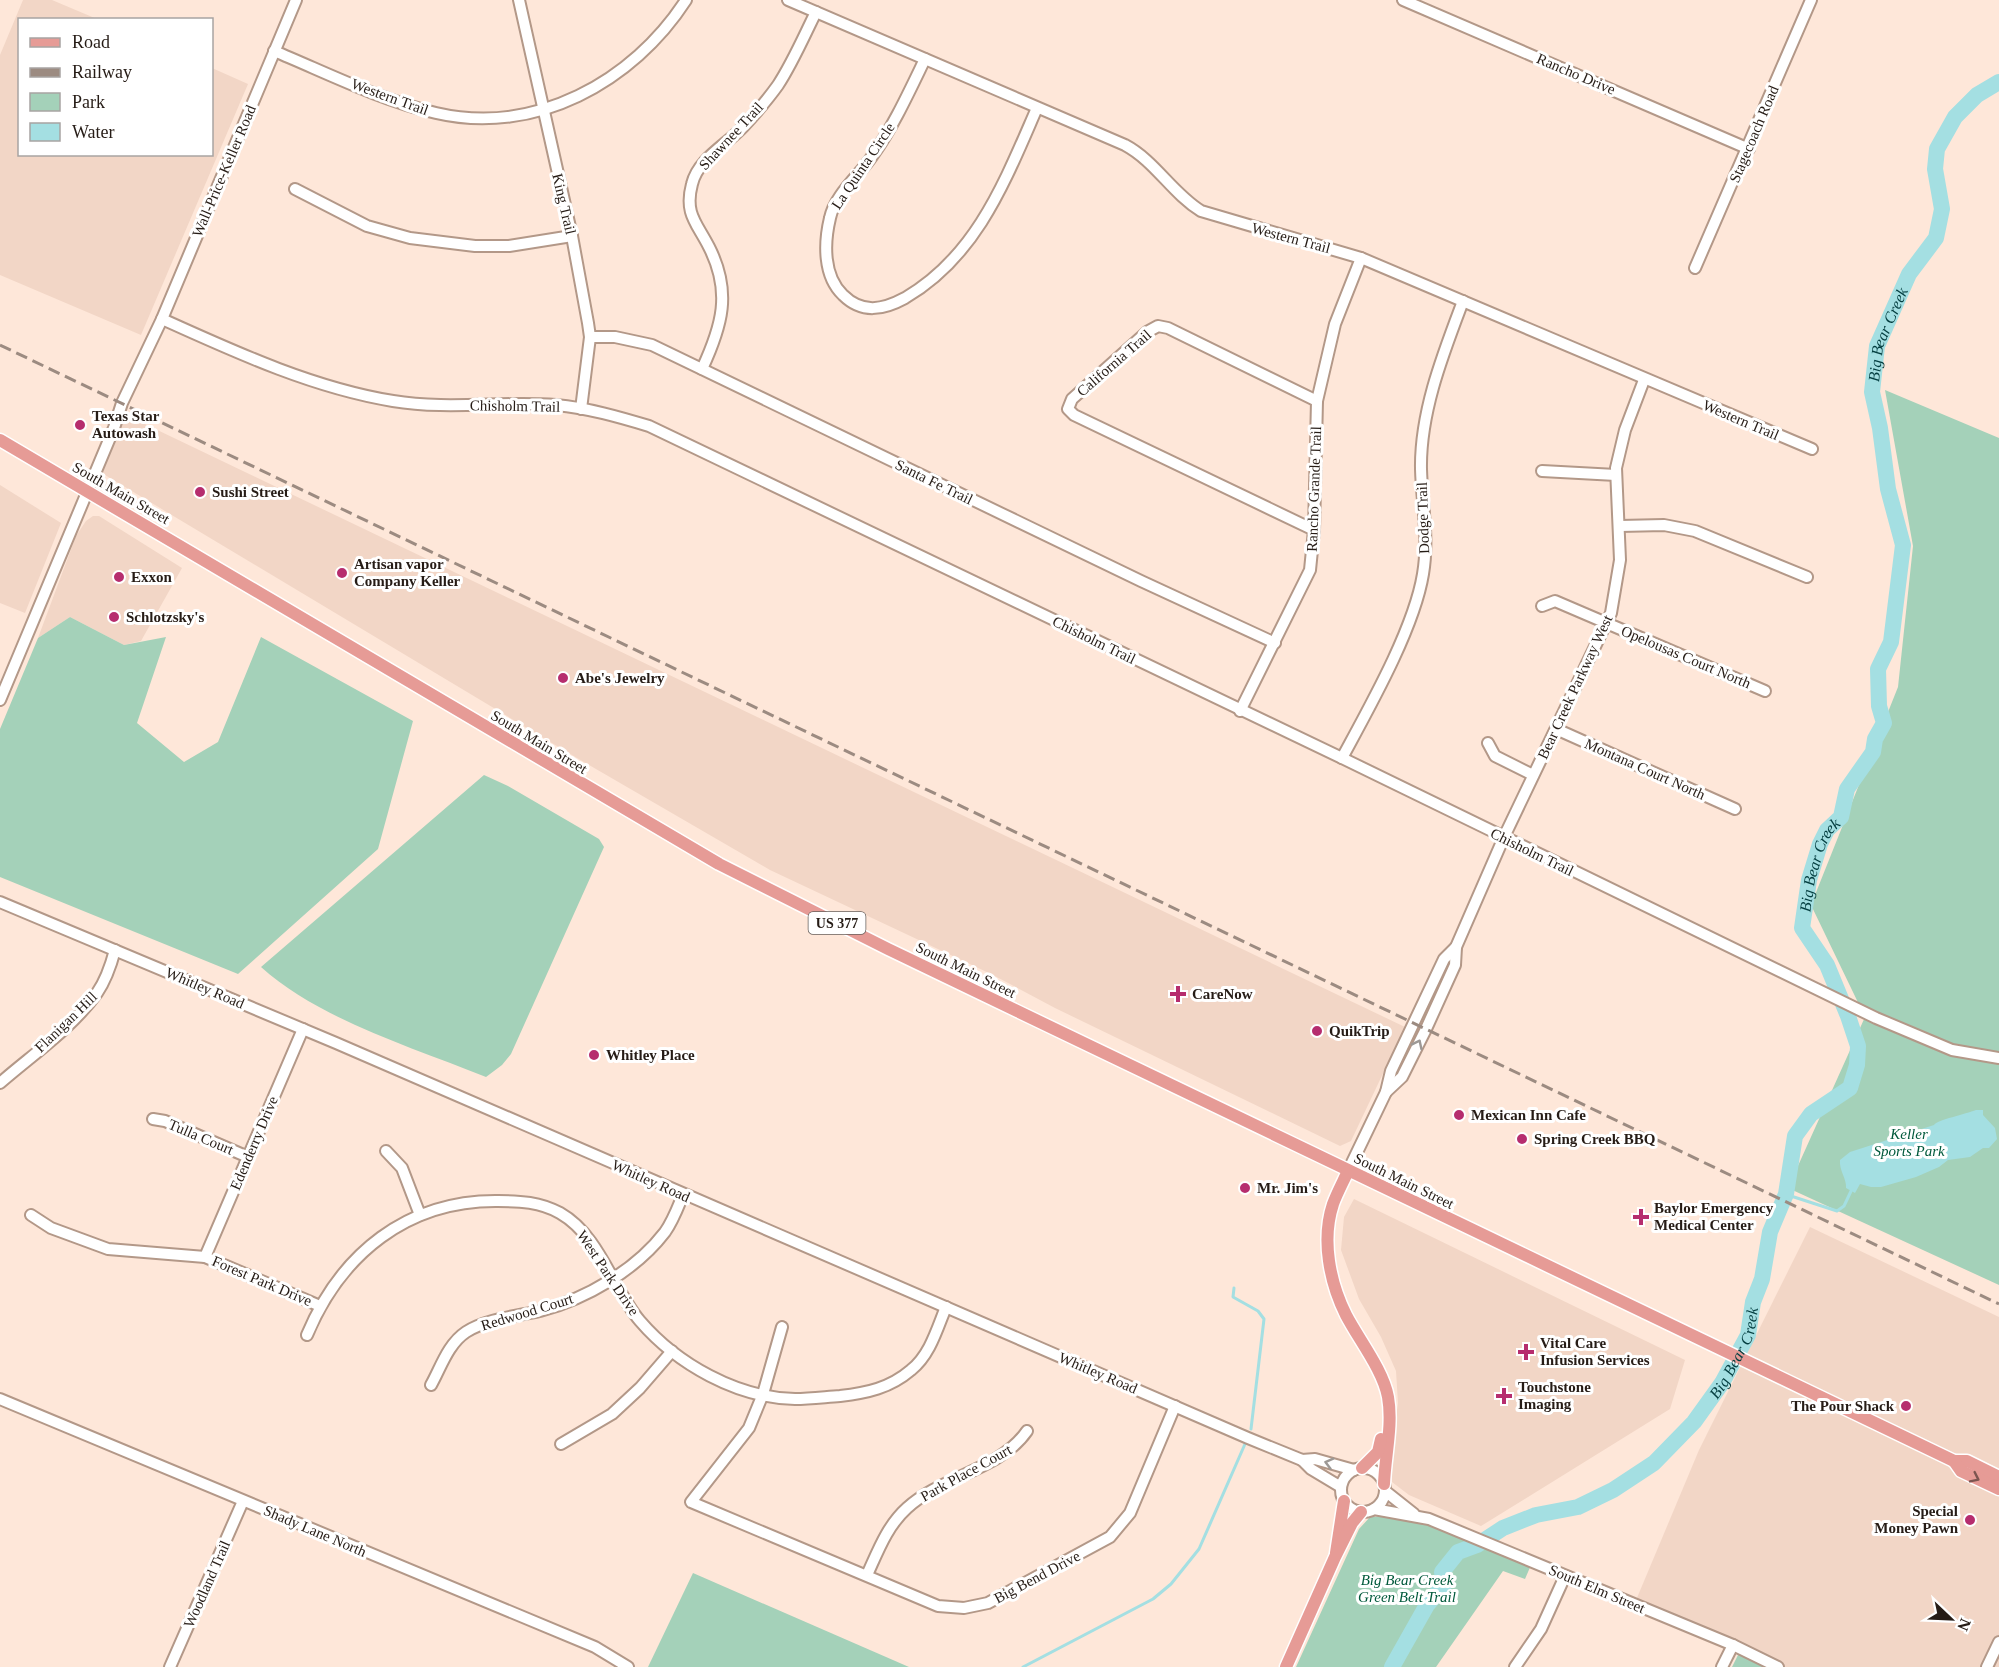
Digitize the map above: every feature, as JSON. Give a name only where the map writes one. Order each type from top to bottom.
[{"type":"main road","name":"South Main Street","points":[[0,440],[87,489],[719,864],[1348,1171],[1954,1461],[1966,1461],[1999,1477]]},
{"type":"main road","points":[[1348,1171],[1332,1206],[1328,1247],[1330,1266],[1346,1315],[1368,1350],[1388,1395],[1384,1487]]},
{"type":"main road","points":[[1358,1469],[1378,1452],[1382,1430],[1380,1396],[1382,1384]]},
{"type":"main road","name":"South Main Street","points":[[1954,1461],[1961,1471],[1999,1489]]},
{"type":"main road","points":[[1335,1557],[1344,1501]]},
{"type":"main road","points":[[1286,1667],[1335,1557],[1352,1523],[1361,1512]]},
{"type":"street","name":"Wall-Price-Keller Road","points":[[0,700],[87,489],[138,381],[152,342],[296,0]]},
{"type":"street","name":"King Trail","points":[[519,0],[542,111],[572,236],[590,337],[581,409]]},
{"type":"street","name":"Western Trail","points":[[274,51],[367,90],[438,114],[480,117],[542,111],[574,100],[607,80],[641,54],[686,0]]},
{"type":"street","name":"Western Trail","points":[[788,0],[1132,149],[1188,203],[1201,211],[1361,258],[1644,380],[1812,449]]},
{"type":"street","name":"Rancho Drive","points":[[1403,0],[1749,149]]},
{"type":"street","name":"Stagecoach Road","points":[[1695,268],[1749,149],[1811,0]]},
{"type":"street","name":"Shawnee Trail","points":[[702,369],[718,336],[723,293],[722,280],[710,248],[691,219],[689,195],[693,180],[701,166],[742,128],[778,85],[816,12]]},
{"type":"street","name":"La Quinta Circle","points":[[925,59],[902,107],[873,155],[830,215],[826,258],[831,276],[839,292],[861,306],[871,310],[883,309],[900,301],[944,270],[969,243],[1003,186],[1037,108]]},
{"type":"street","points":[[295,189],[367,226],[410,238],[486,246],[509,246],[572,236]]},
{"type":"street","name":"Rancho Grande Trail","points":[[1240,711],[1310,570],[1314,530],[1317,401],[1335,324],[1361,258]]},
{"type":"street","name":"Dodge Trail","points":[[1341,758],[1370,706],[1417,599],[1426,547],[1421,469],[1424,431],[1441,360],[1463,301]]},
{"type":"street","name":"Chisholm Trail","points":[[162,318],[252,357],[326,385],[363,395],[423,405],[556,405],[603,413],[666,434],[1849,1005],[1944,1047],[1971,1055],[1999,1058]]},
{"type":"street","name":"California Trail","points":[[1314,530],[1137,447],[1074,415],[1068,409],[1072,399],[1147,332],[1158,326],[1168,328],[1317,401]]},
{"type":"street","name":"Santa Fe Trail","points":[[590,337],[615,337],[652,345],[1275,643]]},
{"type":"street","name":"Bear Creek Parkway West","points":[[1348,1171],[1386,1092],[1391,1071],[1444,959],[1456,947],[1504,837],[1606,622],[1614,596],[1620,560],[1616,475],[1625,430],[1644,380]]},
{"type":"street","points":[[1542,471],[1616,475]]},
{"type":"street","points":[[1620,526],[1664,525],[1695,531],[1807,577]]},
{"type":"street","name":"Opelousas Court North","points":[[1542,606],[1555,601],[1765,691]]},
{"type":"street","name":"Montana Court North","points":[[1556,729],[1735,809]]},
{"type":"street","points":[[1488,743],[1495,756],[1533,775]]},
{"type":"street","name":"Whitley Road","points":[[0,902],[303,1029],[683,1195],[1302,1460],[1341,1486]]},
{"type":"street","name":"Flanigan Hill","points":[[0,1083],[81,1011],[97,993],[116,950]]},
{"type":"street","name":"Edenderry Drive","points":[[205,1257],[303,1029]]},
{"type":"street","name":"Tulla Court","points":[[153,1119],[165,1121],[248,1157]]},
{"type":"street","points":[[386,1151],[402,1168],[420,1215]]},
{"type":"street","name":"Redwood Court","points":[[431,1385],[447,1354],[466,1332],[481,1325],[557,1306],[591,1292],[649,1250],[666,1230],[683,1195]]},
{"type":"street","name":"West Park Drive","points":[[307,1335],[320,1306],[351,1263],[383,1237],[420,1215],[468,1202],[534,1203],[559,1213],[580,1229],[640,1321],[672,1351],[694,1368],[763,1394],[793,1399],[815,1398],[861,1394],[883,1388],[911,1370],[921,1360],[946,1307]]},
{"type":"street","name":"Forest Park Drive","points":[[31,1215],[63,1234],[108,1249],[205,1257],[320,1306]]},
{"type":"street","points":[[763,1394],[782,1327]]},
{"type":"street","points":[[561,1444],[612,1414],[640,1388],[672,1351]]},
{"type":"street","name":"Big Bend Drive","points":[[763,1394],[748,1428],[691,1502],[933,1604],[951,1608],[971,1607],[998,1599],[1098,1545],[1118,1530],[1130,1514],[1175,1406]]},
{"type":"street","name":"Shady Lane North","points":[[0,1399],[595,1647],[628,1667]]},
{"type":"street","name":"Park Place Court","points":[[867,1575],[886,1534],[907,1508],[920,1498],[1012,1449],[1027,1431]]},
{"type":"street","name":"Whitley Road","points":[[1302,1460],[1315,1459],[1358,1469]]},
{"type":"street","points":[[1358,1469],[1376,1472],[1384,1487],[1380,1504],[1374,1509],[1361,1512],[1348,1506],[1344,1501],[1341,1486],[1344,1479],[1358,1469]]},
{"type":"street","name":"South Elm Street","points":[[1384,1487],[1414,1514]]},
{"type":"street","name":"Woodland Trail","points":[[170,1667],[243,1501]]},
{"type":"street","name":"South Elm Street","points":[[1374,1509],[1414,1514],[1464,1533],[1778,1667]]},
{"type":"street","points":[[1515,1667],[1541,1629],[1565,1576]]},
{"type":"street","points":[[1987,1667],[1999,1642]]},
{"type":"street","points":[[1722,1667],[1733,1646]]},
{"type":"shaded area","points":[[23,0],[52,0],[95,18],[18,18],[18,156],[213,156],[213,68],[248,84],[141,335],[0,275],[0,55]]},
{"type":"shaded area","points":[[126,415],[1405,1027],[1351,1141],[1340,1146],[1055,1008],[991,974],[770,870],[577,758],[100,472]]},
{"type":"shaded area","points":[[0,485],[61,523],[25,613],[0,603]]},
{"type":"shaded area","points":[[93,516],[99,516],[182,568],[141,641],[124,645],[70,617],[38,638],[76,536],[86,521]]},
{"type":"shaded area","points":[[1354,1199],[1685,1360],[1670,1409],[1481,1526],[1409,1495],[1392,1482],[1391,1451],[1398,1403],[1396,1371],[1381,1337],[1359,1299],[1341,1250],[1344,1217]]},
{"type":"shaded area","points":[[1810,1227],[1999,1317],[1999,1667],[1777,1667],[1634,1605],[1699,1450]]},
{"type":"green space","name":"Keller Sports Park","points":[[1885,390],[1999,438],[1999,1285],[1788,1188],[1865,1017],[1811,905],[1898,687],[1913,546]]},
{"type":"green space","points":[[70,617],[124,645],[166,637],[137,723],[184,762],[218,742],[261,637],[413,721],[378,849],[238,974],[0,877],[0,729],[38,638]]},
{"type":"green space","points":[[484,775],[508,786],[599,839],[604,847],[511,1054],[502,1065],[486,1077],[368,1031],[339,1017],[285,986],[261,967]]},
{"type":"green space","name":"Big Bear Creek Green Belt Trail","points":[[1390,1516],[1432,1523],[1531,1565],[1525,1579],[1503,1571],[1436,1667],[1296,1667],[1359,1529],[1370,1517]]},
{"type":"green space","points":[[693,1573],[909,1667],[648,1667]]},
{"type":"green space","points":[[1743,1645],[1778,1667],[1732,1667]]},
{"type":"water","points":[[1976,1110],[1983,1110],[1983,1115],[1995,1128],[1997,1139],[1989,1148],[1983,1148],[1970,1157],[1948,1160],[1939,1167],[1916,1177],[1881,1187],[1860,1184],[1855,1193],[1846,1188],[1840,1160],[1850,1152]]},
{"type":"waterway","name":"Big Bear Creek","points":[[1392,1667],[1427,1605],[1444,1585],[1442,1572],[1458,1552],[1477,1545],[1503,1528],[1536,1515],[1578,1507],[1613,1490],[1654,1463],[1694,1422],[1722,1383],[1748,1335],[1753,1302],[1762,1279],[1770,1232],[1786,1194],[1795,1136],[1811,1114],[1850,1088],[1857,1065],[1858,1046],[1827,965],[1802,928],[1809,880],[1820,844],[1827,830],[1841,817],[1847,789],[1873,752],[1875,739],[1884,723],[1879,706],[1878,669],[1891,642],[1903,545],[1888,489],[1880,428],[1872,392],[1877,346],[1909,274],[1936,238],[1942,209],[1935,169],[1937,149],[1955,117],[1977,95],[1999,82]]},
{"type":"waterway","points":[[1785,1197],[1794,1197],[1837,1211],[1844,1206],[1852,1189]]},
{"type":"waterway","points":[[1234,1288],[1233,1297],[1258,1311],[1264,1319],[1251,1429]]},
{"type":"waterway","points":[[1023,1667],[1153,1599],[1171,1584],[1199,1549],[1245,1444]]},
{"type":"railway","points":[[0,345],[1999,1304]]},
{"type":"place","name":"Texas Star Autowash","points":[[80,425]]},
{"type":"place","name":"Sushi Street","points":[[200,492]]},
{"type":"place","name":"Artisan vapor Company Keller","points":[[342,573]]},
{"type":"place","name":"Exxon","points":[[119,577]]},
{"type":"place","name":"Schlotzsky's","points":[[114,617]]},
{"type":"place","name":"Abe's Jewelry","points":[[563,678]]},
{"type":"place","name":"CareNow","points":[[1178,994]]},
{"type":"place","name":"QuikTrip","points":[[1317,1031]]},
{"type":"place","name":"Whitley Place","points":[[594,1055]]},
{"type":"place","name":"Mexican Inn Cafe","points":[[1459,1115]]},
{"type":"place","name":"Spring Creek BBQ","points":[[1522,1139]]},
{"type":"place","name":"Mr. Jim's","points":[[1245,1188]]},
{"type":"place","name":"Baylor Emergency Medical Center","points":[[1641,1217]]},
{"type":"place","name":"Vital Care Infusion Services","points":[[1526,1352]]},
{"type":"place","name":"Touchstone Imaging","points":[[1504,1396]]},
{"type":"place","name":"The Pour Shack","points":[[1906,1406]]},
{"type":"place","name":"Special Money Pawn","points":[[1970,1520]]}]
